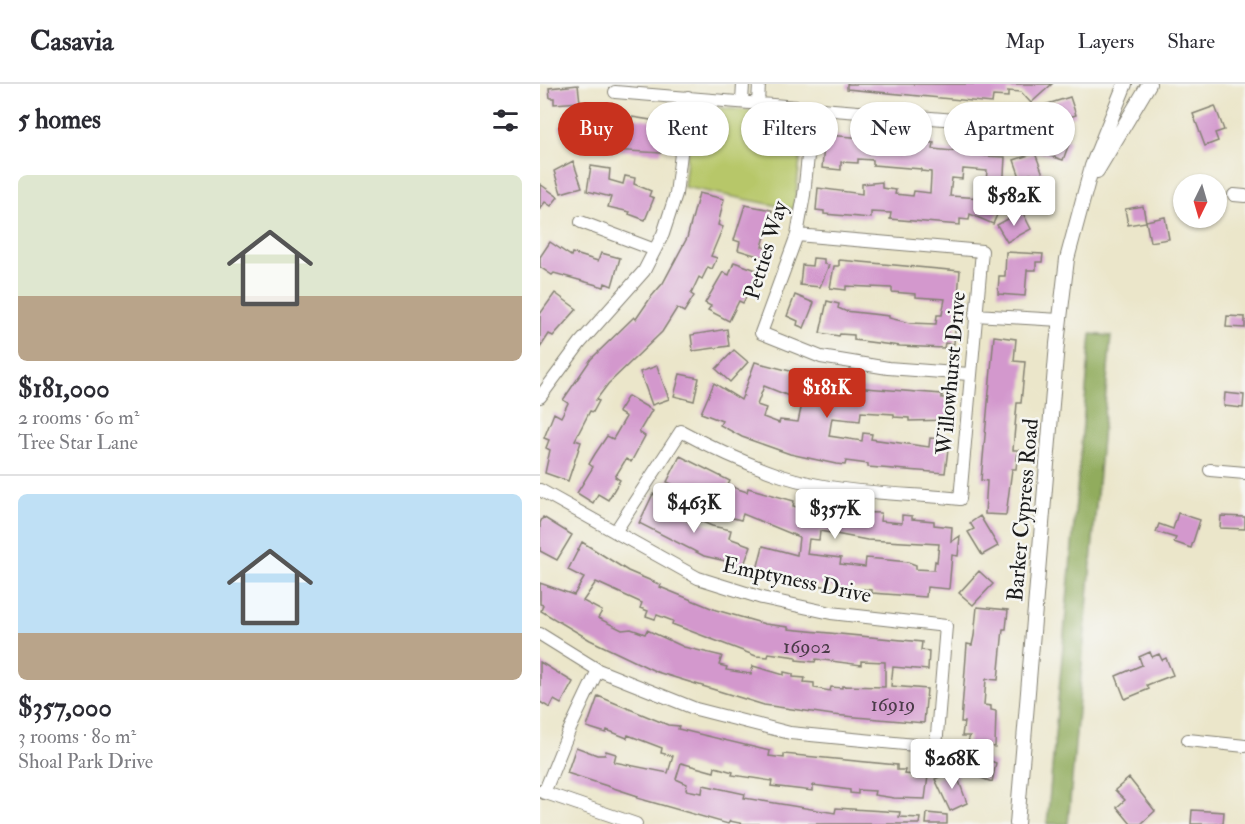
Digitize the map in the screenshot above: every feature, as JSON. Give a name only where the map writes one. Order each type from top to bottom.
[{"type":"street","points":[[615,92],[742,102],[743,84]]},
{"type":"street","points":[[758,102],[759,84]]},
{"type":"street","name":"Barker Cypress Road","points":[[1017,824],[1067,259],[1080,202],[1101,139],[1125,84]]},
{"type":"street","name":"Barker Cypress Road","points":[[1080,202],[1101,162],[1149,84]]},
{"type":"street","points":[[540,397],[580,343],[644,271],[655,250],[676,194],[688,97]]},
{"type":"street","points":[[838,109],[944,119]]},
{"type":"street","name":"Petties Way","points":[[808,156],[797,235],[761,333],[821,357],[888,368],[969,374]]},
{"type":"street","points":[[581,222],[655,250]]},
{"type":"street","name":"Willowhurst Drive","points":[[615,532],[681,431],[726,455],[784,477],[845,488],[960,499],[969,374],[982,251],[797,235]]},
{"type":"street","points":[[975,315],[1060,320]]},
{"type":"street","points":[[1209,470],[1245,473]]},
{"type":"street","name":"Emptyness Drive","points":[[540,490],[698,578],[762,598],[831,613],[946,626],[936,747],[790,733],[696,710],[598,670]]},
{"type":"street","points":[[540,634],[598,670],[568,731],[542,792],[636,824]]},
{"type":"street","points":[[1188,740],[1245,746]]},
{"type":"green space","points":[[729,109],[741,110],[741,156],[801,156],[794,209],[684,187],[687,156],[729,156]]},
{"type":"green space","points":[[1091,334],[1111,336],[1068,824],[1047,824]]},
{"type":"building","points":[[847,84],[1052,84],[1032,102],[1021,92],[1008,91],[1008,97],[993,96],[992,102],[982,102],[847,89]]},
{"type":"building","points":[[578,85],[580,102],[554,104],[554,98],[550,98],[549,88]]},
{"type":"building","points":[[1070,97],[1072,102],[1054,102]]},
{"type":"building","points":[[1215,106],[1224,130],[1215,133],[1218,141],[1205,146],[1193,114]]},
{"type":"building","points":[[634,117],[646,119],[646,152],[634,151]]},
{"type":"building","points":[[838,136],[850,137],[850,156],[932,156],[932,143],[934,143],[933,149],[944,150],[944,156],[1005,157],[1003,193],[1006,194],[993,224],[970,214],[969,220],[960,219],[960,225],[890,219],[891,213],[871,212],[871,218],[824,214],[824,211],[816,210],[818,188],[862,194],[862,184],[882,182],[882,188],[896,190],[895,194],[913,196],[914,191],[930,193],[931,172],[921,171],[921,169],[873,165],[873,160],[858,159],[858,163],[841,162],[841,170],[822,168],[823,156],[838,156]],"holes":[[[963,169],[987,171],[986,182],[990,182],[983,198],[950,196],[952,178],[962,179]]]},
{"type":"building","points":[[1026,156],[1036,156],[1043,174],[1033,178],[1031,174],[1020,177],[1014,160]]},
{"type":"building","points":[[1050,156],[1064,156],[1063,160]]},
{"type":"building","points":[[573,161],[582,187],[561,193],[554,171]]},
{"type":"building","points":[[591,166],[610,169],[609,180],[623,184],[625,176],[635,178],[634,184],[651,191],[649,196],[654,198],[645,220],[629,214],[630,212],[608,207],[611,197],[587,191]]},
{"type":"building","points":[[540,184],[558,197],[551,206],[545,202],[540,209]]},
{"type":"building","points":[[699,193],[724,199],[718,225],[723,227],[711,256],[717,258],[712,269],[708,267],[702,279],[699,277],[691,294],[694,296],[684,312],[677,308],[662,332],[608,384],[596,400],[599,401],[593,412],[590,411],[575,440],[581,442],[568,481],[545,473],[550,450],[546,448],[549,440],[544,438],[554,413],[561,417],[568,403],[563,400],[591,359],[634,317],[636,319],[663,283],[687,238]]},
{"type":"building","points":[[745,205],[772,210],[770,220],[775,221],[773,230],[767,229],[762,247],[768,248],[765,258],[738,250],[740,242],[734,240]]},
{"type":"building","points":[[1143,206],[1146,222],[1128,225],[1125,209]]},
{"type":"building","points":[[1022,211],[1031,229],[1007,242],[997,225]]},
{"type":"building","points":[[1165,217],[1169,239],[1150,242],[1146,221]]},
{"type":"building","points":[[550,242],[571,256],[572,253],[598,261],[601,253],[620,258],[612,286],[605,283],[604,287],[554,273],[552,275],[540,267],[540,257]]},
{"type":"building","points":[[1006,252],[1043,254],[1042,262],[1036,262],[1036,270],[1027,270],[1025,296],[998,294],[999,276],[1005,276]]},
{"type":"building","points":[[813,258],[824,259],[824,264],[829,265],[820,287],[800,285],[802,265],[812,266]]},
{"type":"building","points":[[839,260],[960,271],[954,344],[945,343],[944,348],[900,346],[854,340],[854,335],[840,334],[839,336],[820,333],[827,301],[839,304],[838,308],[845,311],[889,316],[889,318],[910,323],[936,324],[937,315],[942,315],[945,299],[916,297],[916,294],[892,292],[892,288],[846,286],[846,290],[830,288],[834,266],[839,266]]},
{"type":"building","points":[[734,262],[759,271],[743,303],[739,301],[729,321],[708,310],[711,306],[705,303],[723,272],[729,275]]},
{"type":"building","points":[[555,293],[577,309],[553,336],[549,334],[540,348],[540,314]]},
{"type":"building","points":[[795,295],[814,303],[804,328],[797,325],[798,321],[787,316]]},
{"type":"building","points":[[1227,316],[1245,317],[1245,328],[1226,327]]},
{"type":"building","points":[[727,329],[729,346],[693,351],[691,335]]},
{"type":"building","points":[[994,336],[1016,339],[1014,361],[1025,362],[1021,403],[1017,403],[1013,450],[1018,450],[1016,469],[1012,469],[1006,515],[985,514],[987,481],[981,480]]},
{"type":"building","points":[[734,350],[748,362],[730,382],[716,369]]},
{"type":"building","points":[[755,362],[833,382],[832,389],[852,392],[853,387],[942,394],[942,398],[950,398],[949,420],[909,421],[909,418],[894,417],[894,414],[861,412],[860,421],[832,418],[829,436],[862,441],[863,433],[872,434],[871,439],[929,447],[930,438],[941,439],[940,448],[948,449],[945,473],[868,467],[868,464],[846,461],[845,465],[836,464],[790,454],[742,437],[720,425],[722,421],[701,413],[714,383],[741,400]],"holes":[[[764,386],[794,398],[794,402],[802,404],[798,422],[780,420],[779,423],[763,417],[766,408],[757,405]]]},
{"type":"building","points":[[657,366],[669,399],[652,405],[640,372]]},
{"type":"building","points":[[680,374],[699,378],[694,401],[674,396]]},
{"type":"building","points":[[1225,393],[1244,395],[1243,408],[1224,406]]},
{"type":"building","points":[[628,396],[652,410],[639,432],[645,436],[631,462],[626,459],[615,477],[620,480],[608,500],[598,494],[593,503],[577,493],[593,467],[589,464],[595,454],[607,436],[613,439],[626,417],[618,412]]},
{"type":"building","points":[[680,456],[730,481],[728,485],[747,492],[748,488],[794,501],[793,506],[812,511],[813,506],[845,512],[881,513],[880,521],[902,523],[902,515],[912,516],[912,519],[934,521],[934,525],[952,527],[951,542],[960,536],[958,556],[952,555],[949,589],[927,587],[926,597],[872,593],[872,590],[851,588],[851,591],[756,574],[763,546],[797,555],[799,537],[743,514],[741,520],[729,517],[731,513],[719,507],[720,505],[706,498],[704,503],[697,500],[699,496],[667,482]],"holes":[[[820,531],[867,540],[939,544],[934,570],[916,569],[916,565],[908,562],[866,558],[865,567],[840,564],[841,558],[807,554],[809,539],[819,540]]]},
{"type":"building","points":[[653,494],[661,498],[659,502],[688,516],[712,526],[731,530],[729,538],[751,546],[742,570],[732,566],[734,563],[704,556],[639,523]]},
{"type":"building","points":[[1178,513],[1200,520],[1191,548],[1174,542],[1176,538],[1156,532],[1159,524],[1173,529]]},
{"type":"building","points":[[980,516],[998,546],[982,555],[968,532],[974,529],[970,523]]},
{"type":"building","points":[[1221,516],[1245,517],[1245,529],[1220,528]]},
{"type":"building","points":[[543,517],[572,535],[557,560],[540,551],[540,523]]},
{"type":"building","points":[[582,542],[628,571],[716,610],[765,624],[788,627],[788,629],[922,642],[921,650],[929,651],[928,670],[893,667],[891,686],[927,689],[924,723],[833,715],[764,705],[657,672],[590,640],[541,611],[543,605],[540,604],[540,583],[574,595],[584,578],[568,570]],"holes":[[[596,582],[642,603],[640,608],[648,611],[646,616],[655,619],[657,615],[673,621],[672,624],[756,656],[768,657],[769,653],[796,657],[796,660],[815,662],[816,659],[861,665],[861,661],[885,662],[885,687],[842,686],[842,688],[831,687],[830,691],[814,688],[814,683],[804,682],[805,678],[793,677],[793,674],[784,672],[784,675],[753,666],[751,674],[726,670],[727,667],[719,665],[722,656],[684,647],[647,630],[645,634],[631,629],[622,630],[598,618],[602,611],[583,601]]]},
{"type":"building","points":[[979,571],[993,584],[973,605],[959,593]]},
{"type":"building","points":[[977,607],[1008,610],[1006,629],[1003,629],[998,680],[986,679],[984,705],[991,706],[991,710],[996,711],[995,747],[967,744],[970,736],[962,736],[967,644],[972,645]]},
{"type":"building","points":[[1150,652],[1152,657],[1159,654],[1162,660],[1166,658],[1173,675],[1147,685],[1149,689],[1125,699],[1116,676],[1142,665],[1139,657]]},
{"type":"building","points":[[540,662],[573,682],[561,704],[554,700],[550,708],[540,702]]},
{"type":"building","points":[[598,696],[668,725],[679,726],[678,729],[770,751],[769,756],[784,758],[784,754],[897,765],[897,770],[905,770],[904,774],[928,776],[925,799],[894,798],[874,795],[875,791],[858,790],[858,794],[850,793],[850,790],[813,785],[813,791],[771,786],[772,781],[732,775],[733,772],[715,767],[714,772],[681,763],[676,779],[687,784],[686,790],[702,793],[703,785],[745,794],[744,798],[835,813],[836,808],[900,812],[899,817],[920,818],[919,824],[744,824],[730,821],[728,824],[637,798],[638,796],[567,773],[576,747],[597,755],[605,755],[606,751],[616,754],[614,762],[668,773],[673,756],[661,753],[662,748],[628,735],[627,738],[607,730],[606,733],[587,727]]},
{"type":"building","points":[[964,751],[996,763],[992,782],[957,769]]},
{"type":"building","points":[[955,770],[967,803],[950,811],[935,779]]},
{"type":"building","points":[[1129,778],[1155,811],[1141,824],[1131,824],[1117,807],[1125,800],[1115,790]]},
{"type":"building","points":[[1192,810],[1224,812],[1223,824],[1191,824]]},
{"type":"building","points":[[927,813],[947,815],[947,824],[926,824]]}]
